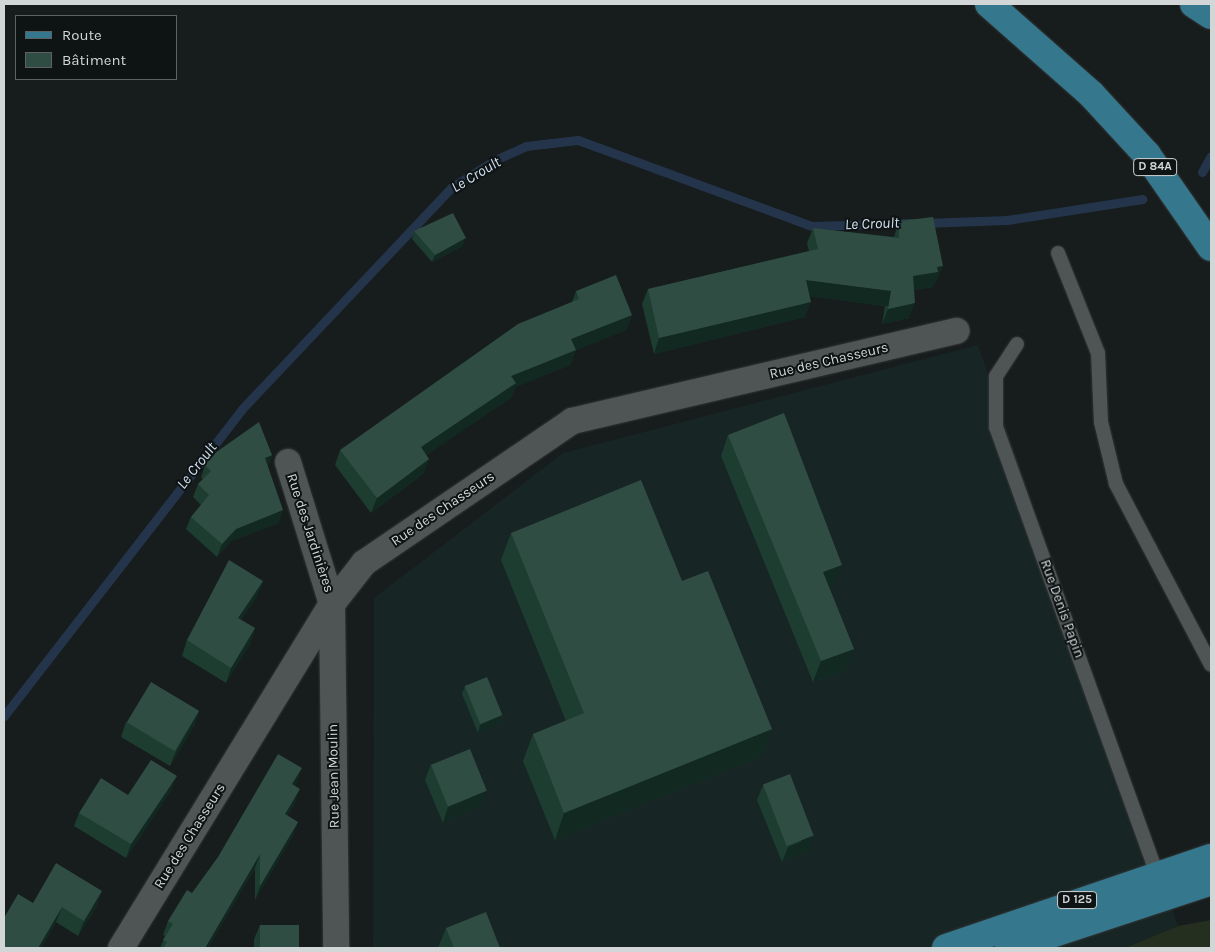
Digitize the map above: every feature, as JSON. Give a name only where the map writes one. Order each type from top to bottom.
[{"type":"main road","name":"D 84A","points":[[989,4],[1056,61],[1116,121],[1147,155],[1211,247]]},
{"type":"main road","points":[[1194,4],[1211,15]]},
{"type":"main road","name":"D 125","points":[[946,948],[1157,874],[1211,858]]},
{"type":"main road","name":"D 125","points":[[1009,948],[1211,881]]},
{"type":"street","name":"Rue des Chasseurs","points":[[121,948],[332,604],[364,563],[572,421],[957,331]]},
{"type":"street","name":"Rue des Jardinières","points":[[288,462],[332,604]]},
{"type":"street","name":"Rue Jean Moulin","points":[[332,604],[336,948]]},
{"type":"lane","points":[[1058,253],[1098,354],[1101,422],[1116,484],[1211,666]]},
{"type":"lane","name":"Rue Denis Papin","points":[[1017,344],[996,376],[996,428],[1157,874]]},
{"type":"shaded area","points":[[978,345],[1178,926],[1125,948],[373,948],[374,598],[563,453]]},
{"type":"green space","points":[[1211,920],[1211,948],[1125,948],[1178,926]]},
{"type":"building","points":[[453,213],[466,238],[435,255],[414,231]]},
{"type":"building","points":[[933,217],[943,266],[937,267],[938,272],[913,276],[915,303],[888,309],[891,291],[806,280],[811,302],[659,338],[648,289],[818,249],[813,228],[899,238],[899,221]]},
{"type":"building","points":[[616,275],[632,315],[571,339],[576,350],[511,376],[516,383],[421,447],[429,459],[377,498],[340,450],[518,324],[579,299],[576,291]]},
{"type":"building","points":[[784,413],[842,565],[823,572],[854,649],[821,661],[728,435]]},
{"type":"building","points":[[259,422],[272,455],[265,458],[283,510],[236,529],[222,544],[191,517],[209,495],[198,484],[211,471],[205,465],[215,453]]},
{"type":"building","points":[[641,480],[682,581],[708,571],[772,729],[564,813],[533,734],[584,713],[511,533]]},
{"type":"building","points":[[229,560],[263,581],[238,618],[255,628],[231,668],[187,640]]},
{"type":"building","points":[[487,677],[502,715],[480,724],[465,686]]},
{"type":"building","points":[[151,682],[199,711],[175,751],[127,722]]},
{"type":"building","points":[[470,749],[487,791],[448,806],[431,765]]},
{"type":"building","points":[[278,754],[302,768],[292,784],[300,789],[285,814],[298,822],[260,886],[260,854],[205,948],[163,948],[167,942],[163,940],[173,924],[168,921],[187,890],[192,893],[218,857]]},
{"type":"building","points":[[151,760],[177,776],[131,844],[79,813],[101,778],[128,795]]},
{"type":"building","points":[[790,774],[814,836],[787,846],[763,784]]},
{"type":"building","points":[[56,863],[102,891],[84,921],[62,907],[38,948],[4,948],[4,918],[18,894],[33,903]]},
{"type":"building","points":[[486,912],[500,948],[454,948],[446,928]]},
{"type":"building","points":[[260,925],[299,925],[299,948],[260,948]]},
{"type":"waterway","name":"Le Croult","points":[[4,716],[241,410],[452,187],[495,160],[526,146],[578,140],[812,226],[911,223]]},
{"type":"waterway","name":"Le Croult","points":[[1202,172],[1211,156]]},
{"type":"waterway","name":"Le Croult","points":[[924,223],[1007,220],[1142,199]]}]
